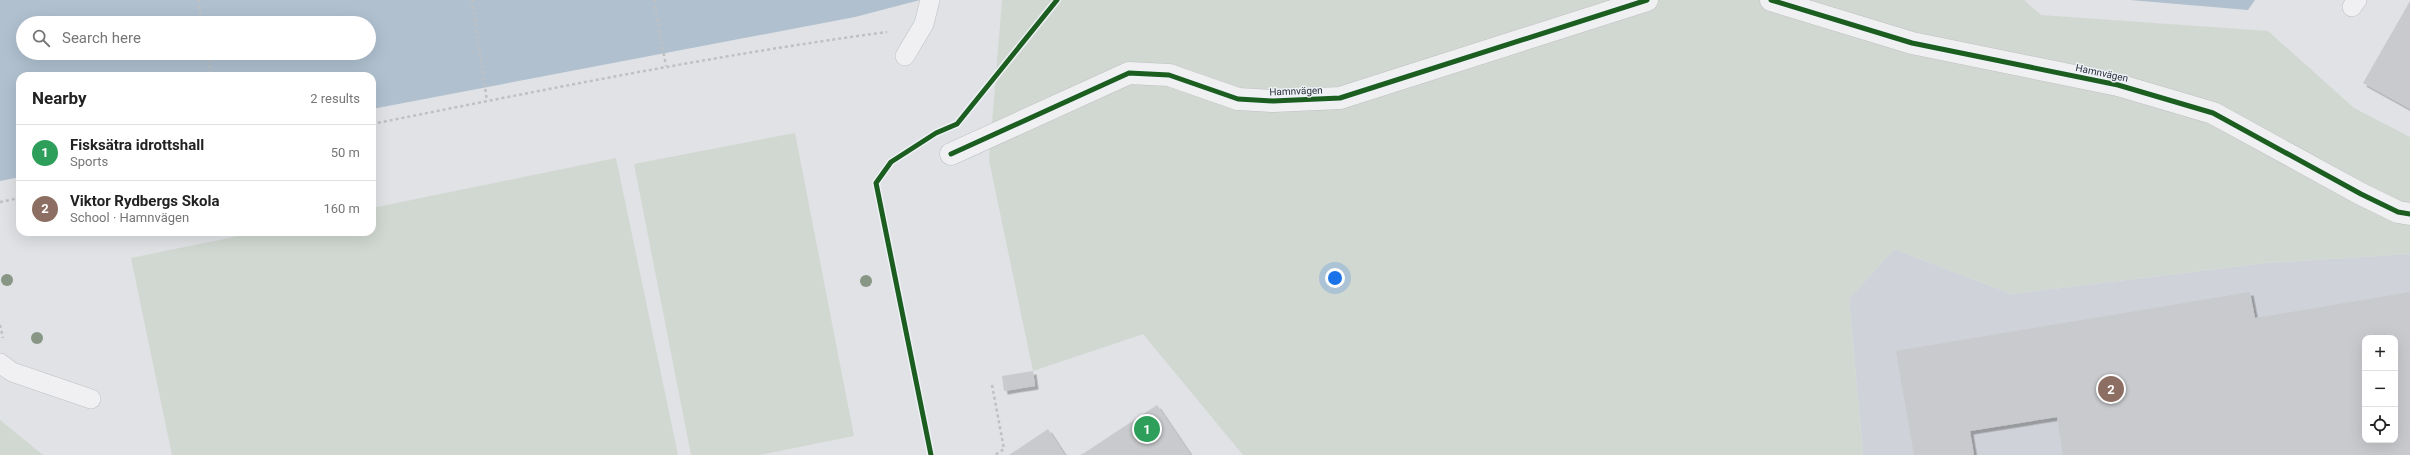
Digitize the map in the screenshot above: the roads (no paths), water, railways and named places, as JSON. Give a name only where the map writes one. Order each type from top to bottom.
[{"type":"street","name":"Hamnvägen","points":[[951,154],[1129,73],[1169,74],[1238,99],[1273,101],[1340,98],[1647,0]]},
{"type":"street","name":"Hamnvägen","points":[[1771,0],[1912,43],[2118,85],[2213,113],[2361,194],[2398,212],[2410,214]]},
{"type":"lane","points":[[905,56],[924,24],[930,0]]},
{"type":"lane","points":[[0,363],[12,372],[91,399]]},
{"type":"water","points":[[0,0],[920,0],[855,17],[376,108],[376,72],[16,72],[16,178],[0,181]]},
{"type":"water","points":[[2130,0],[2255,0],[2248,10]]},
{"type":"place","name":"Viktor Rydbergs Skola","points":[[2111,389]]},
{"type":"place","name":"Fisksätra idrottshall","points":[[1147,429]]}]
